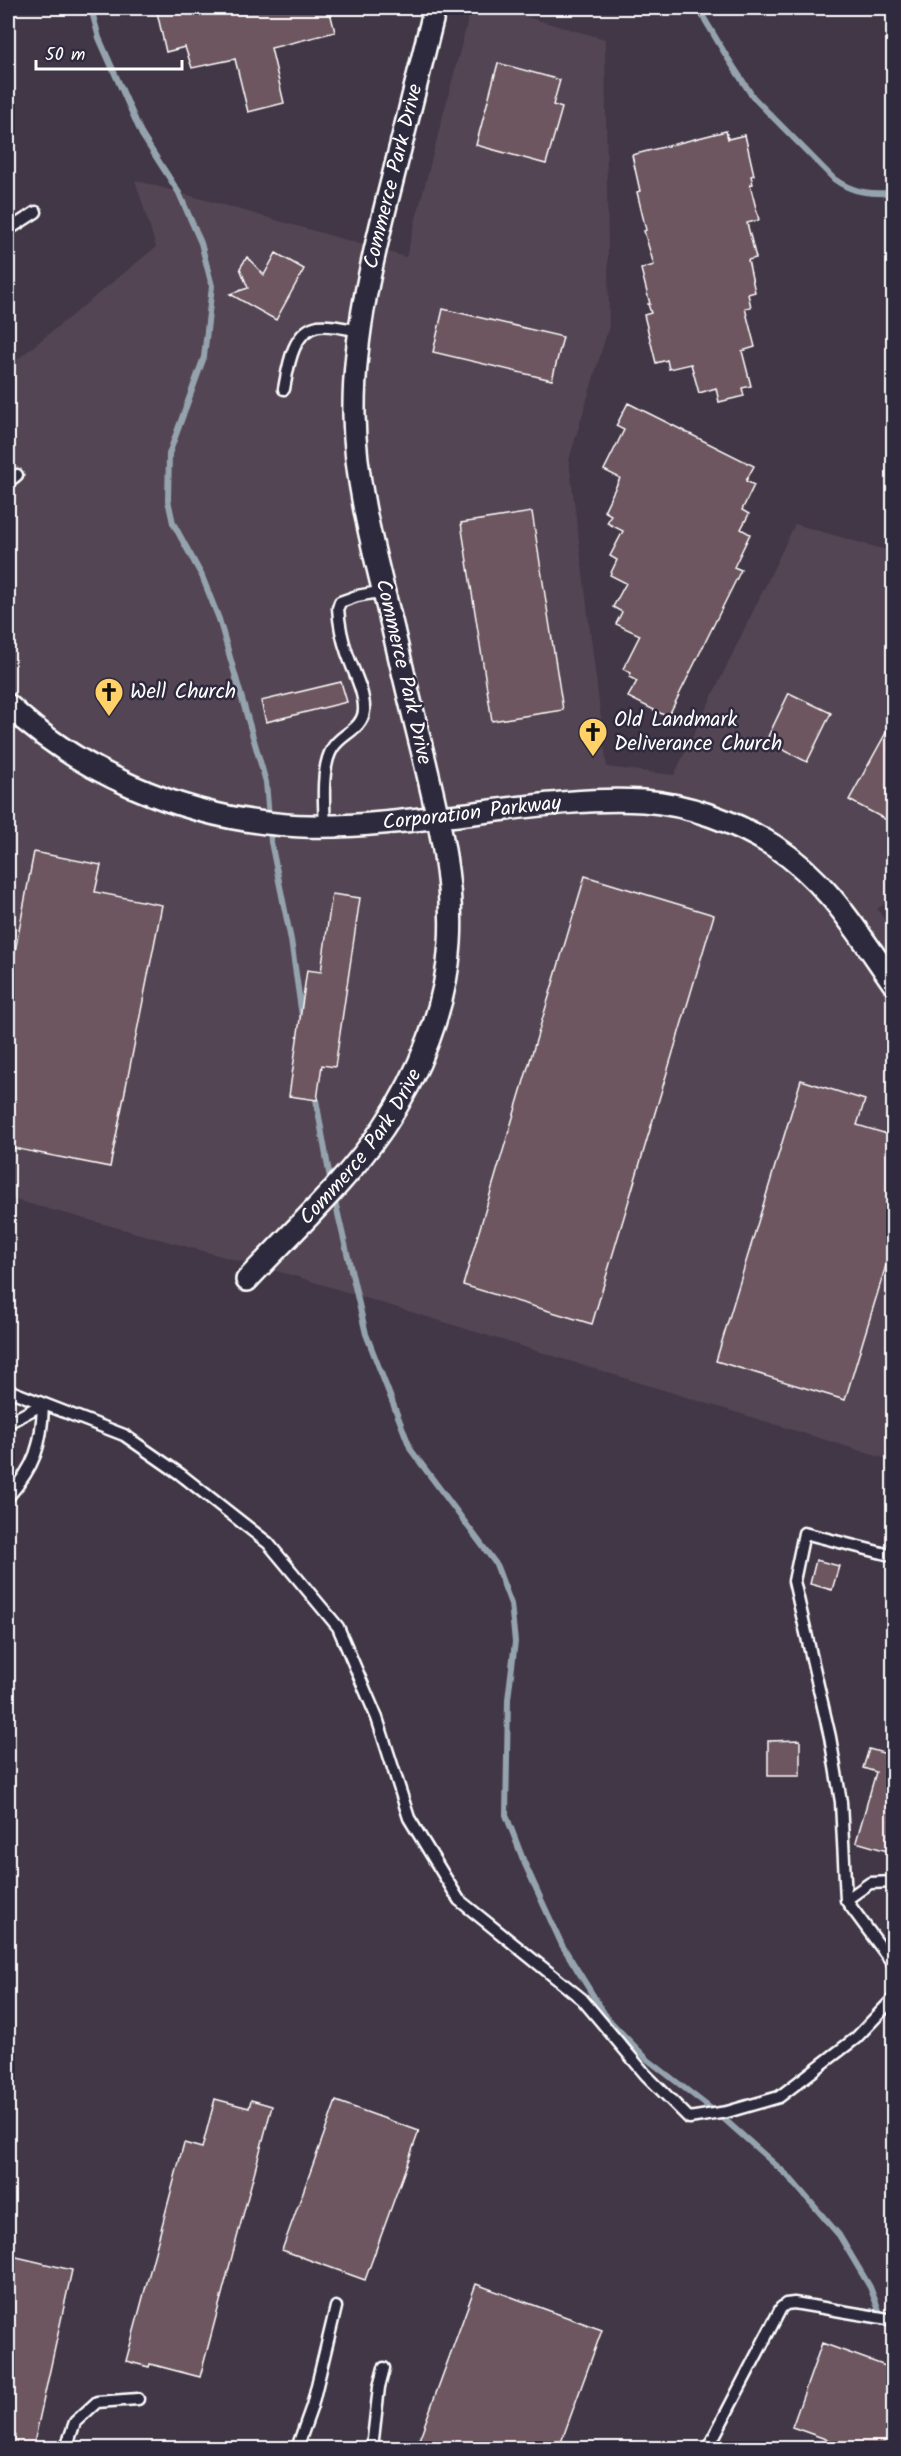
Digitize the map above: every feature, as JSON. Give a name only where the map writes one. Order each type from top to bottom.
[{"type":"street","name":"Commerce Park Drive","points":[[247,1280],[350,1170],[383,1128],[412,1078],[429,1037],[443,988],[450,945],[450,885],[438,818],[384,591],[358,462],[354,415],[360,331],[377,238],[435,8]]},
{"type":"street","name":"Corporation Parkway","points":[[8,705],[62,747],[100,770],[180,804],[232,818],[277,824],[325,826],[438,818],[532,807],[644,801],[670,804],[738,826],[774,846],[803,868],[827,891],[894,984]]},
{"type":"lane","points":[[8,230],[36,212]]},
{"type":"lane","points":[[284,389],[290,356],[304,333],[322,326],[360,331]]},
{"type":"lane","points":[[8,482],[17,475]]},
{"type":"lane","points":[[325,826],[327,762],[333,746],[352,732],[362,718],[364,710],[362,695],[346,650],[338,608],[340,602],[384,591]]},
{"type":"lane","points":[[8,1390],[124,1435],[180,1474],[268,1543],[339,1627],[377,1718],[409,1818],[459,1900],[582,1999],[646,2075],[689,2118],[727,2112],[779,2097],[856,2038],[894,1998]]},
{"type":"lane","points":[[8,1423],[43,1404]]},
{"type":"lane","points":[[8,1497],[36,1456],[42,1433],[43,1404]]},
{"type":"lane","points":[[894,1556],[804,1533],[794,1581],[832,1748],[841,1802],[846,1900],[894,1965]]},
{"type":"lane","points":[[846,1900],[870,1883],[894,1882]]},
{"type":"lane","points":[[708,2448],[781,2308],[786,2304],[794,2303],[894,2320]]},
{"type":"lane","points":[[297,2448],[312,2406],[336,2307]]},
{"type":"lane","points":[[372,2448],[379,2387],[384,2368]]},
{"type":"lane","points":[[66,2448],[75,2422],[96,2402],[138,2399]]},
{"type":"shaded area","points":[[471,8],[494,8],[605,39],[609,326],[569,460],[607,767],[674,775],[795,524],[893,552],[894,898],[877,909],[894,932],[893,1461],[291,1275],[8,1198],[8,367],[156,247],[135,180],[406,257]]},
{"type":"building","points":[[174,8],[329,8],[335,32],[271,48],[284,103],[248,112],[235,59],[192,68],[185,47],[166,52],[157,12]]},
{"type":"building","points":[[498,63],[560,80],[553,105],[562,108],[546,164],[476,145]]},
{"type":"building","points":[[726,131],[728,139],[745,135],[754,175],[751,176],[753,184],[750,185],[759,220],[747,223],[756,258],[748,260],[755,292],[748,294],[751,307],[745,308],[755,347],[742,351],[751,386],[742,388],[744,396],[719,402],[716,388],[699,393],[691,364],[669,369],[667,360],[656,363],[644,315],[651,313],[641,269],[654,265],[644,231],[646,230],[637,192],[640,191],[632,155]]},
{"type":"building","points":[[276,253],[304,269],[276,320],[230,294],[248,288],[240,268],[247,257],[264,275]]},
{"type":"building","points":[[443,309],[563,337],[552,380],[433,352]]},
{"type":"building","points":[[628,403],[754,466],[746,481],[754,485],[742,510],[749,514],[741,529],[750,534],[734,567],[741,570],[668,717],[628,697],[637,681],[629,677],[631,673],[623,669],[640,635],[616,624],[622,612],[613,607],[626,583],[610,575],[617,560],[610,556],[623,531],[607,523],[611,515],[604,511],[620,478],[604,470],[624,430],[616,426]]},
{"type":"building","points":[[532,512],[563,710],[492,721],[461,523]]},
{"type":"building","points":[[341,682],[347,702],[266,722],[261,701]]},
{"type":"building","points":[[789,693],[831,713],[807,762],[766,741]]},
{"type":"building","points":[[894,718],[894,824],[849,800]]},
{"type":"building","points":[[34,852],[101,865],[95,892],[162,905],[110,1167],[8,1147],[8,988]]},
{"type":"building","points":[[585,876],[714,915],[592,1324],[463,1285]]},
{"type":"building","points":[[332,894],[360,898],[335,1067],[322,1065],[317,1100],[289,1096],[307,970],[321,972]]},
{"type":"building","points":[[801,1080],[865,1100],[857,1125],[894,1136],[894,1239],[845,1400],[716,1361]]},
{"type":"building","points":[[816,1560],[839,1566],[832,1590],[810,1584]]},
{"type":"building","points":[[800,1740],[800,1776],[768,1776],[768,1741]]},
{"type":"building","points":[[869,1749],[894,1756],[894,1853],[856,1842],[876,1772],[863,1768]]},
{"type":"building","points":[[215,2099],[249,2108],[251,2100],[272,2106],[200,2377],[150,2364],[149,2367],[126,2361],[184,2143],[202,2148]]},
{"type":"building","points":[[336,2101],[419,2131],[365,2280],[282,2250]]},
{"type":"building","points":[[8,2255],[72,2270],[33,2448],[8,2448]]},
{"type":"building","points":[[476,2284],[602,2330],[559,2448],[416,2448]]},
{"type":"building","points":[[822,2343],[894,2369],[894,2448],[851,2448],[792,2427]]},
{"type":"waterway","points":[[91,8],[99,38],[142,135],[179,193],[201,243],[212,286],[204,357],[169,454],[168,500],[173,523],[202,576],[219,619],[266,782],[271,842],[291,940],[302,1016]]},
{"type":"waterway","points":[[698,8],[753,97],[834,179],[862,192],[894,193]]},
{"type":"waterway","points":[[315,1094],[331,1184]]},
{"type":"waterway","points":[[334,1197],[366,1334],[411,1450],[496,1564],[511,1604],[515,1642],[508,1699],[506,1815],[524,1862],[562,1945],[607,2018],[647,2059],[723,2118],[788,2176],[839,2235],[870,2287],[880,2313]]},
{"type":"place","name":"Well Church","points":[[109,718]]},
{"type":"place","name":"Old Landmark Deliverance Church","points":[[593,758]]}]
